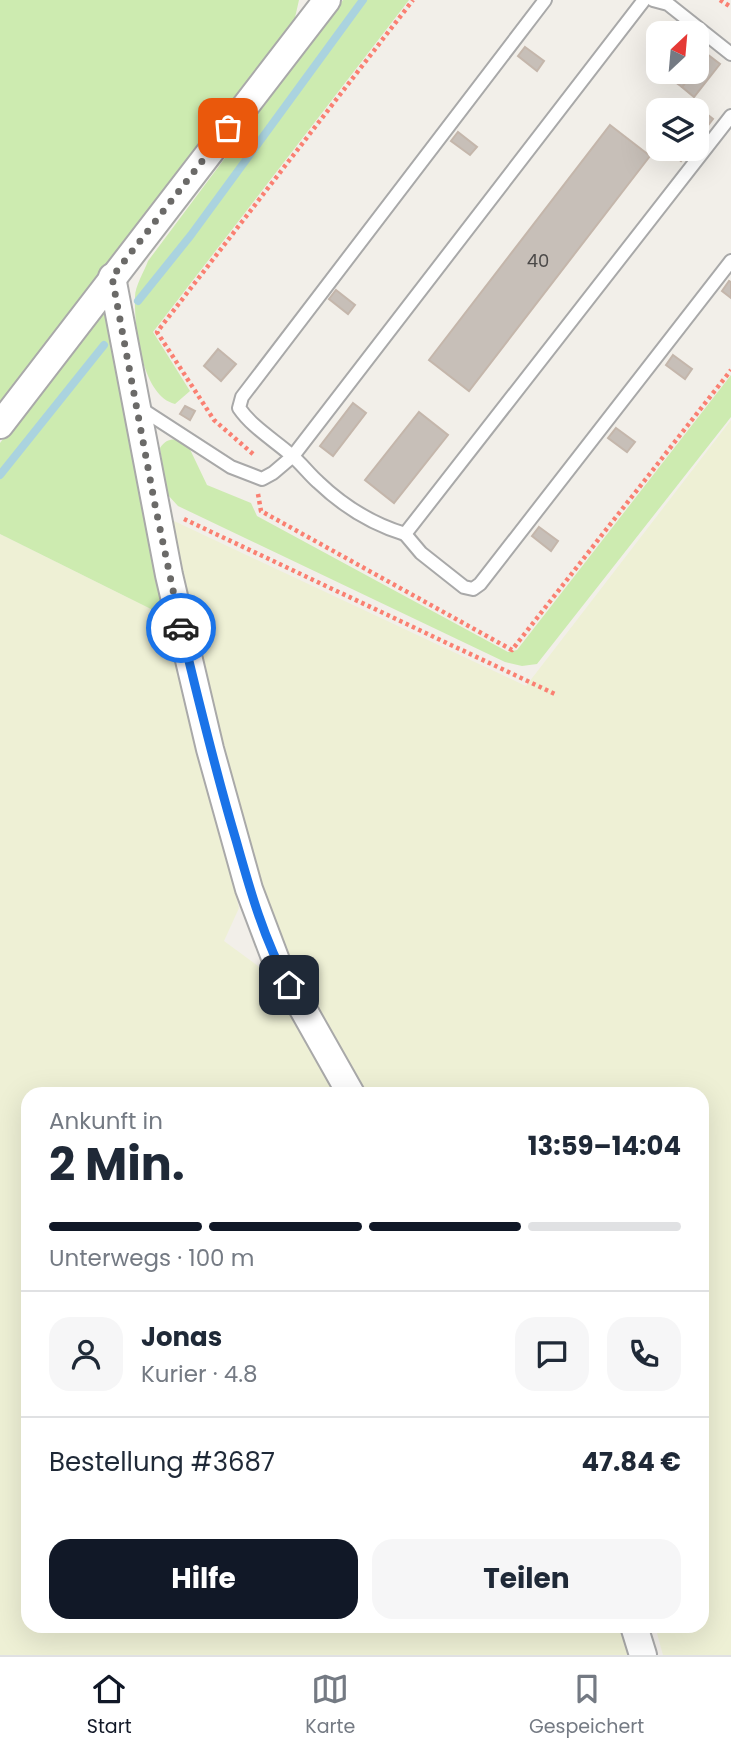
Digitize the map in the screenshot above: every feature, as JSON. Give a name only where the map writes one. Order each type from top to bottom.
[{"type":"street","points":[[0,425],[327,0]]},
{"type":"street","points":[[112,277],[155,505],[209,749],[249,889],[277,963],[347,1087]]},
{"type":"street","points":[[637,1633],[643,1655]]},
{"type":"lane","points":[[545,0],[242,397],[239,408],[245,418],[293,456],[319,483],[362,516],[380,526],[405,534],[421,553],[464,587],[473,589],[480,584],[731,261]]},
{"type":"lane","points":[[137,407],[231,467],[262,479],[273,473],[293,456],[644,0]]},
{"type":"lane","points":[[653,0],[668,4],[731,54]]},
{"type":"lane","points":[[405,534],[731,116]]},
{"type":"path","points":[[413,0],[157,332],[214,420],[254,455],[261,511],[512,650],[731,370]]},
{"type":"path","points":[[720,0],[731,6]]},
{"type":"path","points":[[155,505],[555,694]]},
{"type":"green space","points":[[0,0],[299,0],[294,22],[0,409]]},
{"type":"green space","points":[[343,0],[409,0],[153,332],[190,391],[175,404],[164,398],[155,388],[142,359],[135,310],[135,293],[140,279],[148,261]]},
{"type":"green space","points":[[105,304],[167,617],[0,534],[0,443]]},
{"type":"green space","points":[[731,375],[731,417],[537,664],[522,666],[505,662],[178,506],[167,494],[160,448],[168,440],[186,441],[207,485],[251,503],[257,516],[508,652],[517,650]]},
{"type":"green space","points":[[731,420],[731,1655],[663,1655],[657,1633],[709,1633],[709,1087],[362,1087],[284,953],[261,887],[222,753],[172,520],[526,686]]},
{"type":"green space","points":[[0,534],[167,617],[239,908],[224,941],[262,969],[333,1087],[21,1087],[21,1633],[626,1633],[632,1655],[0,1655]]},
{"type":"building","points":[[525,47],[544,61],[537,71],[518,56]]},
{"type":"building","points":[[709,56],[720,64],[709,78]]},
{"type":"building","points":[[684,84],[704,84],[694,97],[682,87]]},
{"type":"building","points":[[610,125],[646,153],[646,161],[469,391],[429,360]]},
{"type":"building","points":[[458,132],[477,147],[470,155],[451,141]]},
{"type":"building","points":[[729,281],[731,282],[731,298],[722,291]]},
{"type":"building","points":[[336,290],[355,305],[348,314],[329,299]]},
{"type":"building","points":[[218,349],[236,364],[221,381],[204,366]]},
{"type":"building","points":[[673,355],[692,369],[685,379],[666,365]]},
{"type":"building","points":[[353,403],[366,413],[333,456],[320,446]]},
{"type":"building","points":[[185,406],[195,411],[190,420],[180,414]]},
{"type":"building","points":[[419,412],[448,435],[394,503],[365,480]]},
{"type":"building","points":[[616,428],[635,442],[627,452],[608,438]]},
{"type":"building","points":[[539,527],[558,541],[551,551],[532,536]]},
{"type":"waterway","points":[[138,301],[191,235],[363,0]]},
{"type":"waterway","points":[[0,475],[104,345]]},
{"type":"way so far","points":[[181,628],[112,277],[228,128]]},
{"type":"route","points":[[181,628],[209,749],[249,889],[277,963],[289,985]]}]
